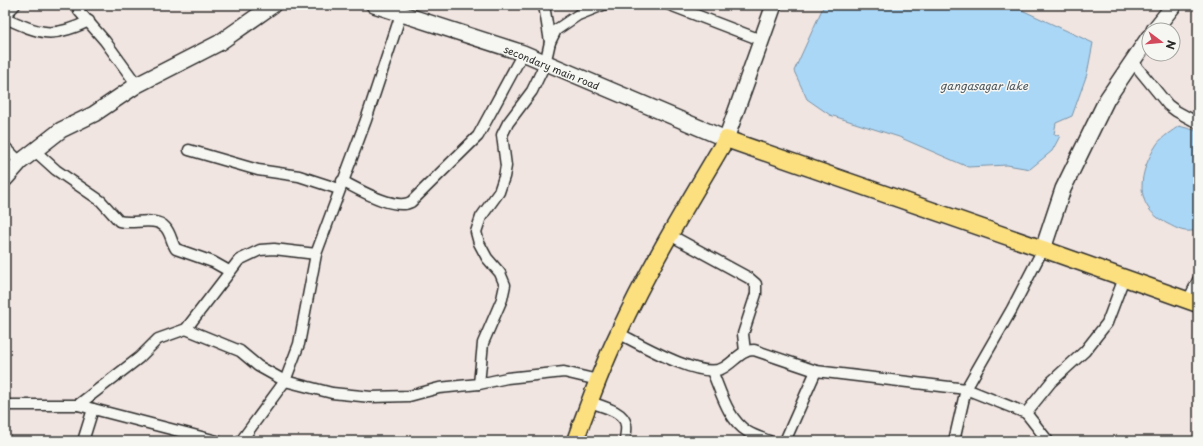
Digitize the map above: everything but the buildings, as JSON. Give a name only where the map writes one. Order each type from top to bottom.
[{"type":"main road","points":[[575,441],[618,333],[670,235],[726,140],[1043,249],[1193,303]]},
{"type":"street","points":[[5,15],[15,5]]},
{"type":"street","points":[[5,179],[20,162],[61,130],[94,114],[136,85],[219,43],[273,5]]},
{"type":"street","name":"secondary main road","points":[[374,5],[523,53],[545,64],[726,140]]},
{"type":"street","points":[[544,5],[550,42]]},
{"type":"street","points":[[479,384],[483,343],[502,299],[505,285],[504,279],[487,258],[479,243],[476,232],[478,224],[499,192],[504,177],[506,166],[502,135],[508,123],[532,91],[545,64],[553,35],[560,26],[603,5]]},
{"type":"street","points":[[670,5],[761,40]]},
{"type":"street","points":[[726,140],[774,5]]},
{"type":"street","points":[[1160,22],[1174,5]]},
{"type":"street","points":[[75,6],[106,40],[136,85]]},
{"type":"street","points":[[242,441],[285,382],[298,344],[316,254],[340,185],[366,120],[401,14]]},
{"type":"street","points":[[5,18],[34,31],[55,33],[67,30],[88,21]]},
{"type":"street","points":[[954,441],[966,389],[1012,309],[1043,249],[1063,189],[1107,99],[1141,48]]},
{"type":"street","points":[[189,150],[258,170],[299,176],[340,185],[393,204],[405,205],[411,202],[478,136],[523,53]]},
{"type":"street","points":[[1132,61],[1168,105],[1198,123]]},
{"type":"street","points":[[5,147],[20,162]]},
{"type":"street","points":[[35,150],[56,170],[100,201],[119,221],[163,225],[166,228],[176,249],[213,262],[229,271]]},
{"type":"street","points":[[670,235],[749,278],[756,284],[756,294],[743,334],[745,351]]},
{"type":"street","points":[[78,405],[139,358],[158,340],[186,329],[229,271],[239,260],[260,250],[292,250],[316,254]]},
{"type":"street","points":[[1026,413],[1051,382],[1084,351],[1107,323],[1124,278]]},
{"type":"street","points":[[1193,303],[1198,280]]},
{"type":"street","points":[[186,329],[232,347],[258,366],[285,382],[318,391],[371,397],[408,396],[439,388],[479,384],[507,378],[564,372],[598,380]]},
{"type":"street","points":[[618,333],[681,364],[696,369],[712,371],[720,370],[745,351],[754,350],[816,371],[966,389],[1026,413],[1048,441]]},
{"type":"street","points":[[712,371],[728,408],[735,420],[748,432],[769,441]]},
{"type":"street","points":[[785,441],[816,371]]},
{"type":"street","points":[[590,402],[613,411],[625,421],[625,441]]},
{"type":"street","points":[[5,405],[78,405],[217,441]]},
{"type":"street","points":[[83,441],[93,408]]},
{"type":"water","name":"gangasagar lake","points":[[824,5],[1011,5],[1093,43],[1087,74],[1072,116],[1056,123],[1054,134],[1060,136],[1052,151],[1030,169],[1007,165],[968,167],[899,137],[830,115],[807,99],[794,71]]},
{"type":"water","points":[[1179,126],[1198,131],[1198,230],[1193,231],[1178,229],[1155,216],[1143,197],[1143,177],[1151,155],[1159,141]]}]
